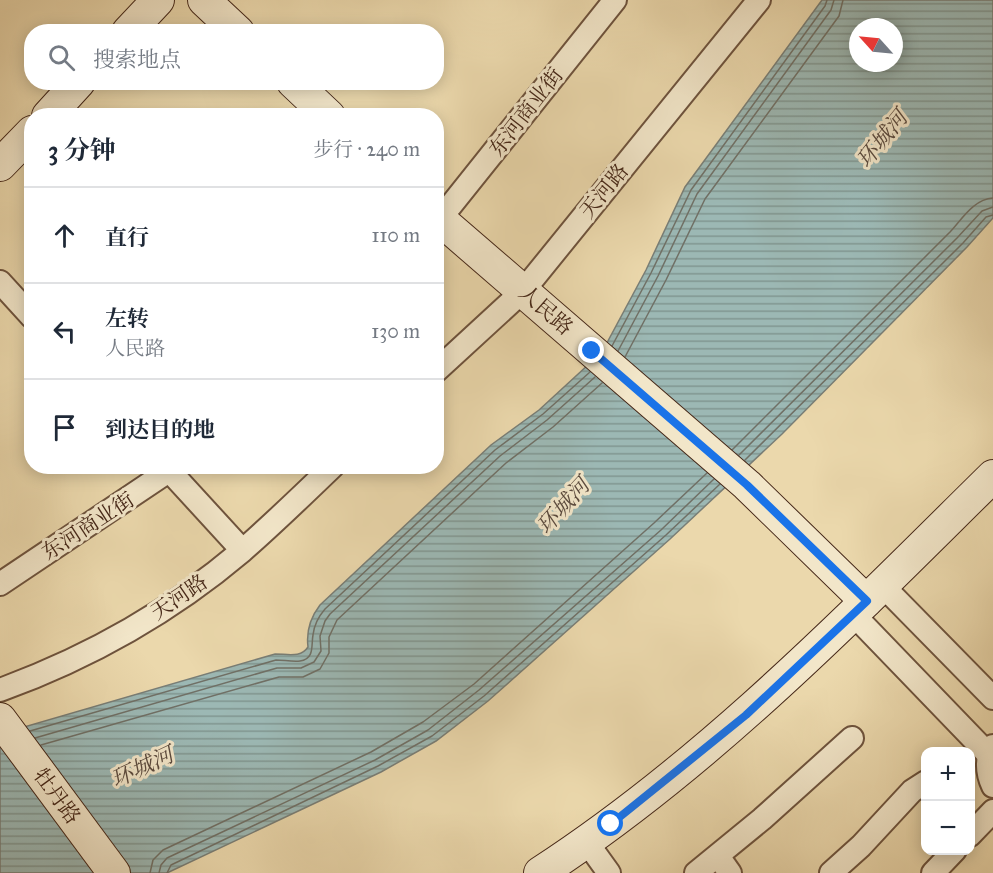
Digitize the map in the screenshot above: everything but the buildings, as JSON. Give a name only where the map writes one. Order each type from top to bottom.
[{"type":"street","points":[[136,24],[158,0]]},
{"type":"street","points":[[204,0],[230,24]]},
{"type":"street","name":"东河商业街","points":[[444,213],[615,0]]},
{"type":"street","name":"天河路","points":[[444,364],[524,291],[759,0]]},
{"type":"street","points":[[55,108],[72,90]]},
{"type":"street","points":[[301,90],[320,108]]},
{"type":"street","points":[[0,165],[24,140]]},
{"type":"street","name":"人民路","points":[[444,225],[524,291],[747,485],[867,600]]},
{"type":"street","points":[[0,282],[24,308]]},
{"type":"street","name":"东河商业街","points":[[0,584],[161,474]]},
{"type":"street","points":[[175,474],[242,550]]},
{"type":"street","name":"天河路","points":[[0,690],[62,665],[113,639],[193,589],[242,550],[324,474]]},
{"type":"street","points":[[540,873],[657,789],[746,715],[993,476]]},
{"type":"street","points":[[867,600],[993,698]]},
{"type":"street","points":[[867,600],[987,768]]},
{"type":"street","name":"牡丹路","points":[[0,719],[114,873]]},
{"type":"street","points":[[696,873],[724,864],[784,801],[852,738]]},
{"type":"street","points":[[831,873],[861,846],[912,791],[921,785]]},
{"type":"street","points":[[975,830],[993,811]]},
{"type":"street","points":[[586,842],[609,873]]},
{"type":"street","points":[[933,873],[950,855]]},
{"type":"water","name":"环城河","points":[[822,0],[993,0],[993,218],[782,434],[670,539],[488,701],[436,741],[381,772],[167,873],[0,873],[0,734],[275,654],[302,653],[308,647],[310,625],[320,605],[491,445],[539,410],[602,352],[646,270],[685,187]]},
{"type":"route","points":[[592,351],[747,485],[867,601],[746,715],[611,824]]}]
